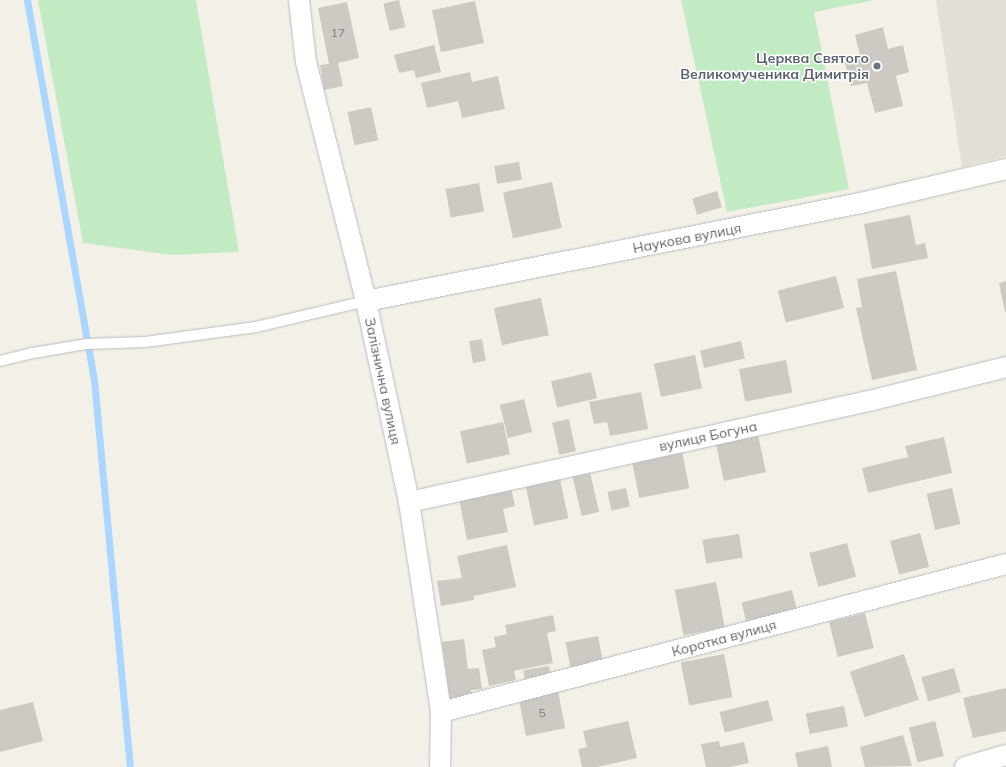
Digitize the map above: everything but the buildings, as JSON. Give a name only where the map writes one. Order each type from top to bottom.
[{"type":"street","name":"Залізнична вулиця","points":[[299,0],[306,62],[366,301],[409,502],[441,712],[440,767]]},
{"type":"street","name":"Наукова вулиця","points":[[366,301],[861,203],[1006,169]]},
{"type":"street","name":"вулиця Богуна","points":[[409,502],[869,401],[1006,367]]},
{"type":"street","name":"Коротка вулиця","points":[[441,712],[1006,564]]},
{"type":"street","points":[[965,767],[1006,755]]},
{"type":"lane","points":[[0,361],[33,353],[87,344],[145,342],[256,327],[366,301]]},
{"type":"shaded area","points":[[936,0],[1006,0],[1006,156],[962,167]]},
{"type":"green space","points":[[38,0],[196,0],[239,252],[172,255],[83,243]]},
{"type":"green space","points":[[681,0],[874,0],[814,12],[849,189],[727,212]]},
{"type":"waterway","points":[[27,0],[94,380],[130,767]]},
{"type":"place","name":"Церква Святого Великомученика Димитрія","points":[[877,66]]}]
